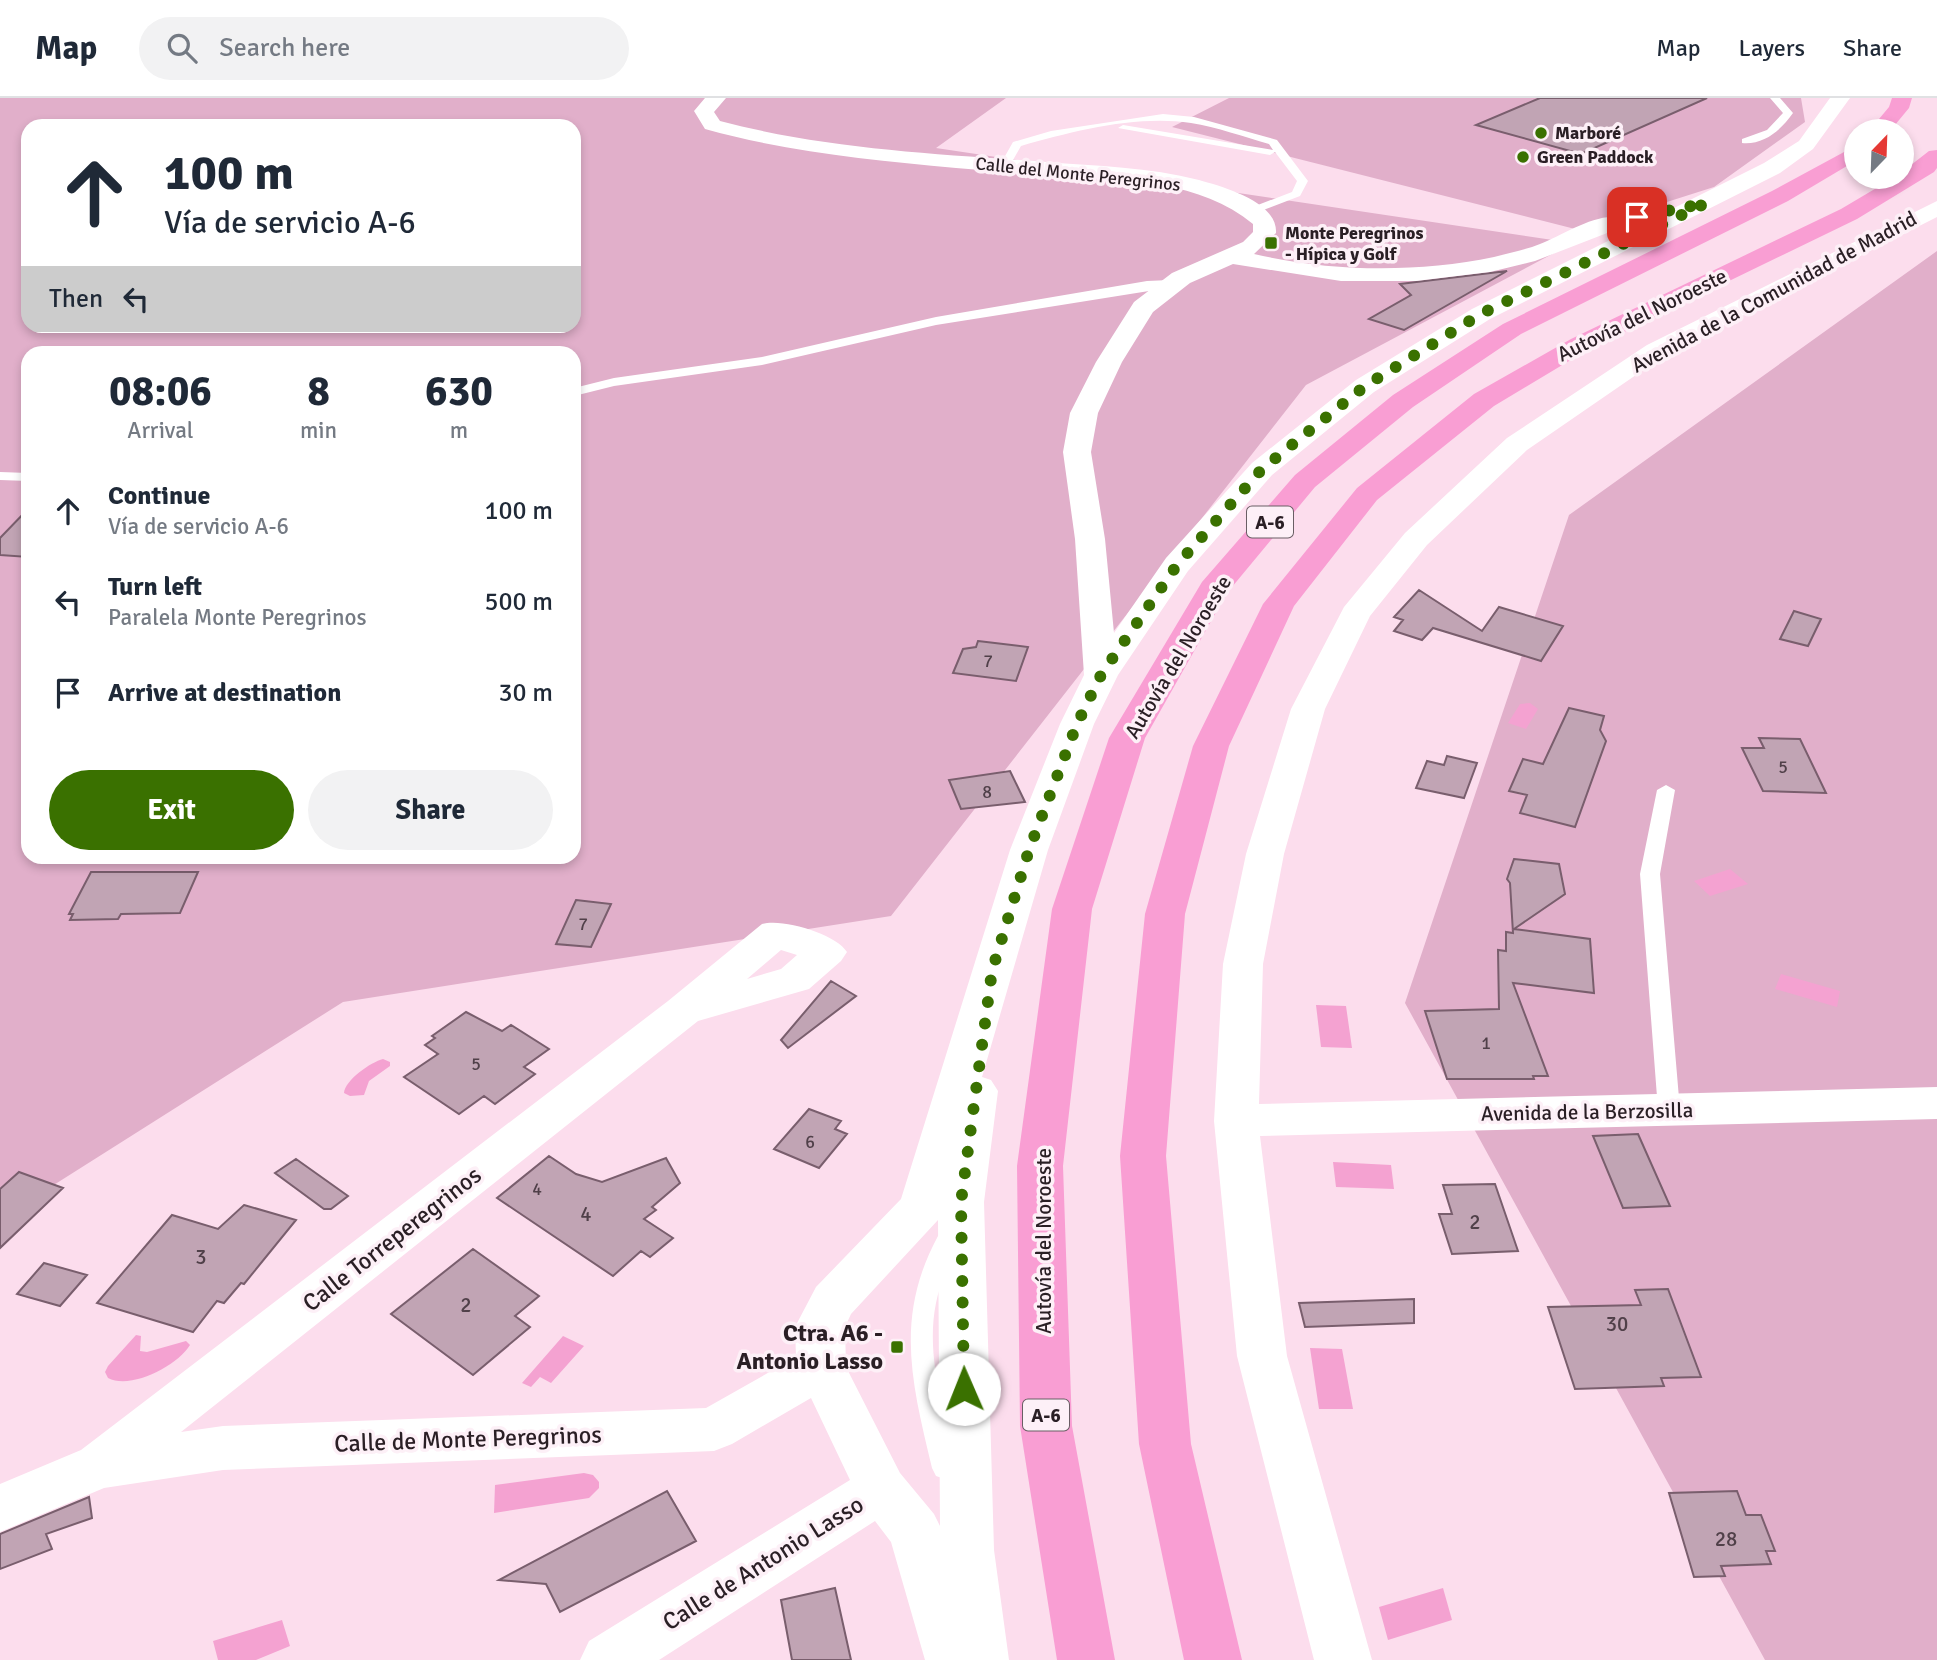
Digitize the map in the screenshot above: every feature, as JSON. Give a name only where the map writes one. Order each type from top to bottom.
[{"type":"highway","points":[[1889,119],[1899,108],[1902,98]]},
{"type":"highway","name":"Autovía del Noroeste","points":[[1213,1660],[1165,1444],[1143,1156],[1165,914],[1211,746],[1279,604],[1367,494],[1484,400],[1580,344],[1849,214],[1926,167],[1937,156]]},
{"type":"highway","name":"Autovía del Noroeste","points":[[1086,1660],[1046,1426],[1040,1166],[1072,909],[1127,738],[1213,590],[1305,481],[1393,409],[1512,329],[1780,196],[1844,158]]},
{"type":"highway","points":[[1484,400],[1550,381],[1937,187]]},
{"type":"street","name":"Calle del Monte Peregrinos","points":[[716,98],[705,111],[712,125],[749,136],[898,156],[1175,183],[1217,193],[1254,210]]},
{"type":"street","points":[[954,1660],[915,1531],[881,1489],[821,1367],[820,1327],[833,1301],[922,1207],[1029,850],[1077,724],[1101,675],[1177,565],[1262,469],[1365,386],[1481,314],[1772,168],[1806,145],[1833,101]]},
{"type":"street","points":[[1231,256],[1319,273],[1377,276],[1472,267],[1528,256],[1614,222],[1706,203]]},
{"type":"street","name":"Avenida de la Comunidad de Madrid","points":[[1343,1660],[1262,1356],[1236,1121],[1243,964],[1265,854],[1308,709],[1355,614],[1416,538],[1517,444],[1587,394],[1656,350],[1937,208]]},
{"type":"street","points":[[1101,675],[1090,539],[1077,452],[1084,413],[1109,362],[1143,307],[1170,284],[1251,247],[1264,233],[1265,222],[1254,210]]},
{"type":"street","points":[[980,1660],[967,1550],[961,1202],[992,971]]},
{"type":"street","name":"Calle Torreperegrinos","points":[[100,1466],[683,1011]]},
{"type":"street","name":"Avenida de la Berzosilla","points":[[1236,1121],[1937,1103]]},
{"type":"street","name":"Calle de Monte Peregrinos","points":[[100,1466],[223,1448],[714,1429],[821,1367]]},
{"type":"street","points":[[0,1509],[100,1466]]},
{"type":"street","name":"Calle de Antonio Lasso","points":[[609,1660],[881,1489]]},
{"type":"lane","points":[[1746,141],[1760,139],[1780,125],[1788,113],[1775,98]]},
{"type":"lane","points":[[1004,165],[1017,144],[1051,134],[1163,117],[1194,120],[1273,142],[1303,181],[1296,194],[1254,210]]},
{"type":"lane","points":[[1105,125],[1281,154]]},
{"type":"lane","points":[[581,390],[614,382],[762,361],[936,321],[1147,285],[1170,284]]},
{"type":"lane","points":[[0,476],[21,477]]},
{"type":"lane","points":[[1666,790],[1650,874],[1669,1110]]},
{"type":"shaded area","points":[[0,98],[1006,98],[936,148],[1573,243],[1306,385],[891,916],[343,1002],[0,1219]]},
{"type":"shaded area","name":"Green Paddock","points":[[1229,98],[1801,98],[1805,122],[1714,187],[1579,230],[1172,127]]},
{"type":"shaded area","points":[[1937,251],[1937,1660],[1765,1660],[1405,1003],[1569,515]]},
{"type":"shaded area","points":[[1530,703],[1538,709],[1526,729],[1508,723],[1520,704]]},
{"type":"shaded area","points":[[1730,869],[1748,884],[1710,896],[1694,881]]},
{"type":"shaded area","points":[[1781,974],[1840,991],[1837,1007],[1775,989]]},
{"type":"shaded area","points":[[1316,1005],[1346,1006],[1352,1048],[1321,1047]]},
{"type":"shaded area","points":[[383,1059],[390,1062],[390,1066],[369,1081],[364,1095],[350,1096],[344,1093],[359,1072]]},
{"type":"shaded area","points":[[1333,1162],[1391,1165],[1394,1189],[1336,1187]]},
{"type":"shaded area","points":[[136,1335],[141,1336],[140,1351],[147,1352],[186,1341],[190,1345],[175,1361],[153,1374],[129,1381],[108,1378],[105,1372],[108,1366]]},
{"type":"shaded area","points":[[563,1336],[584,1346],[551,1383],[540,1377],[531,1387],[522,1383]]},
{"type":"shaded area","points":[[1310,1348],[1342,1349],[1353,1409],[1319,1409]]},
{"type":"shaded area","points":[[584,1473],[593,1475],[599,1482],[599,1488],[589,1498],[494,1513],[495,1485]]},
{"type":"shaded area","points":[[1443,1588],[1452,1620],[1388,1640],[1379,1607]]},
{"type":"shaded area","points":[[282,1620],[290,1646],[256,1660],[218,1660],[213,1641]]},
{"type":"building","points":[[1540,98],[1707,98],[1581,154],[1476,125]]},
{"type":"building","points":[[1507,271],[1404,330],[1369,319],[1411,295],[1400,284]]},
{"type":"building","points":[[21,516],[21,556],[0,555],[0,538]]},
{"type":"building","points":[[1419,590],[1482,631],[1499,607],[1563,626],[1541,661],[1433,628],[1422,640],[1394,631],[1403,620],[1394,617]]},
{"type":"building","points":[[1794,611],[1821,619],[1808,646],[1780,639]]},
{"type":"building","points":[[978,641],[1028,647],[1016,681],[953,673],[963,649],[976,647]]},
{"type":"building","points":[[1569,708],[1604,716],[1600,730],[1606,741],[1575,827],[1520,813],[1527,795],[1509,791],[1523,759],[1543,764]]},
{"type":"building","points":[[1759,738],[1800,739],[1826,793],[1763,791],[1742,748],[1764,748]]},
{"type":"building","points":[[1447,756],[1477,763],[1464,798],[1416,788],[1427,761],[1444,765]]},
{"type":"building","points":[[1010,771],[1025,802],[961,809],[949,780]]},
{"type":"building","points":[[1514,859],[1559,864],[1565,894],[1514,929],[1590,939],[1594,993],[1513,983],[1548,1076],[1533,1076],[1534,1079],[1447,1079],[1425,1011],[1499,1009],[1498,950],[1506,951],[1506,932],[1513,933],[1510,883],[1507,879]]},
{"type":"building","points":[[91,872],[198,872],[180,913],[121,914],[118,919],[70,920],[73,914],[69,914]]},
{"type":"building","points":[[576,900],[611,904],[591,947],[556,944]]},
{"type":"building","points":[[831,981],[856,996],[788,1048],[781,1040]]},
{"type":"building","points":[[466,1012],[502,1031],[511,1025],[549,1049],[524,1067],[535,1074],[495,1104],[484,1096],[459,1114],[404,1077],[438,1054],[425,1045],[435,1038],[432,1036]]},
{"type":"building","points":[[809,1109],[841,1121],[835,1129],[847,1134],[819,1168],[774,1149]]},
{"type":"building","points":[[1638,1134],[1670,1206],[1623,1208],[1593,1136]]},
{"type":"building","points":[[549,1156],[576,1174],[602,1182],[666,1158],[680,1183],[652,1207],[656,1210],[644,1219],[673,1238],[650,1257],[641,1251],[613,1276],[497,1198]]},
{"type":"building","points":[[296,1159],[348,1196],[331,1209],[324,1209],[275,1173]]},
{"type":"building","points":[[19,1172],[63,1188],[0,1248],[0,1189]]},
{"type":"building","points":[[1495,1184],[1518,1251],[1452,1254],[1439,1214],[1452,1214],[1443,1185]]},
{"type":"building","points":[[244,1205],[296,1220],[244,1284],[241,1283],[224,1303],[217,1301],[193,1332],[97,1303],[172,1215],[218,1229]]},
{"type":"building","points":[[473,1249],[539,1296],[515,1316],[530,1327],[473,1375],[391,1314]]},
{"type":"building","points":[[44,1263],[87,1275],[60,1306],[17,1294]]},
{"type":"building","points":[[1668,1289],[1701,1377],[1661,1378],[1664,1386],[1575,1389],[1548,1307],[1641,1305],[1635,1290]]},
{"type":"building","points":[[1414,1299],[1414,1323],[1305,1327],[1299,1303]]},
{"type":"building","points":[[667,1491],[696,1541],[560,1612],[546,1584],[499,1580]]},
{"type":"building","points":[[1737,1491],[1746,1515],[1761,1515],[1775,1551],[1766,1551],[1771,1564],[1721,1566],[1725,1576],[1694,1577],[1669,1493]]},
{"type":"building","points":[[89,1497],[92,1518],[46,1534],[52,1549],[0,1569],[0,1534]]},
{"type":"building","points":[[835,1588],[851,1660],[792,1660],[781,1600]]},
{"type":"place","name":"Marboré","points":[[1541,133]]},
{"type":"place","name":"Green Paddock","points":[[1523,157]]},
{"type":"place","name":"Monte Peregrinos - Hípica y Golf","points":[[1271,243]]},
{"type":"place","name":"Ctra. A6 - Antonio Lasso","points":[[897,1347]]},
{"type":"route","points":[[964,1389],[961,1202],[992,971],[1029,850],[1077,724],[1101,675],[1177,565],[1262,469],[1365,386],[1481,314],[1706,203],[1637,217]]}]
